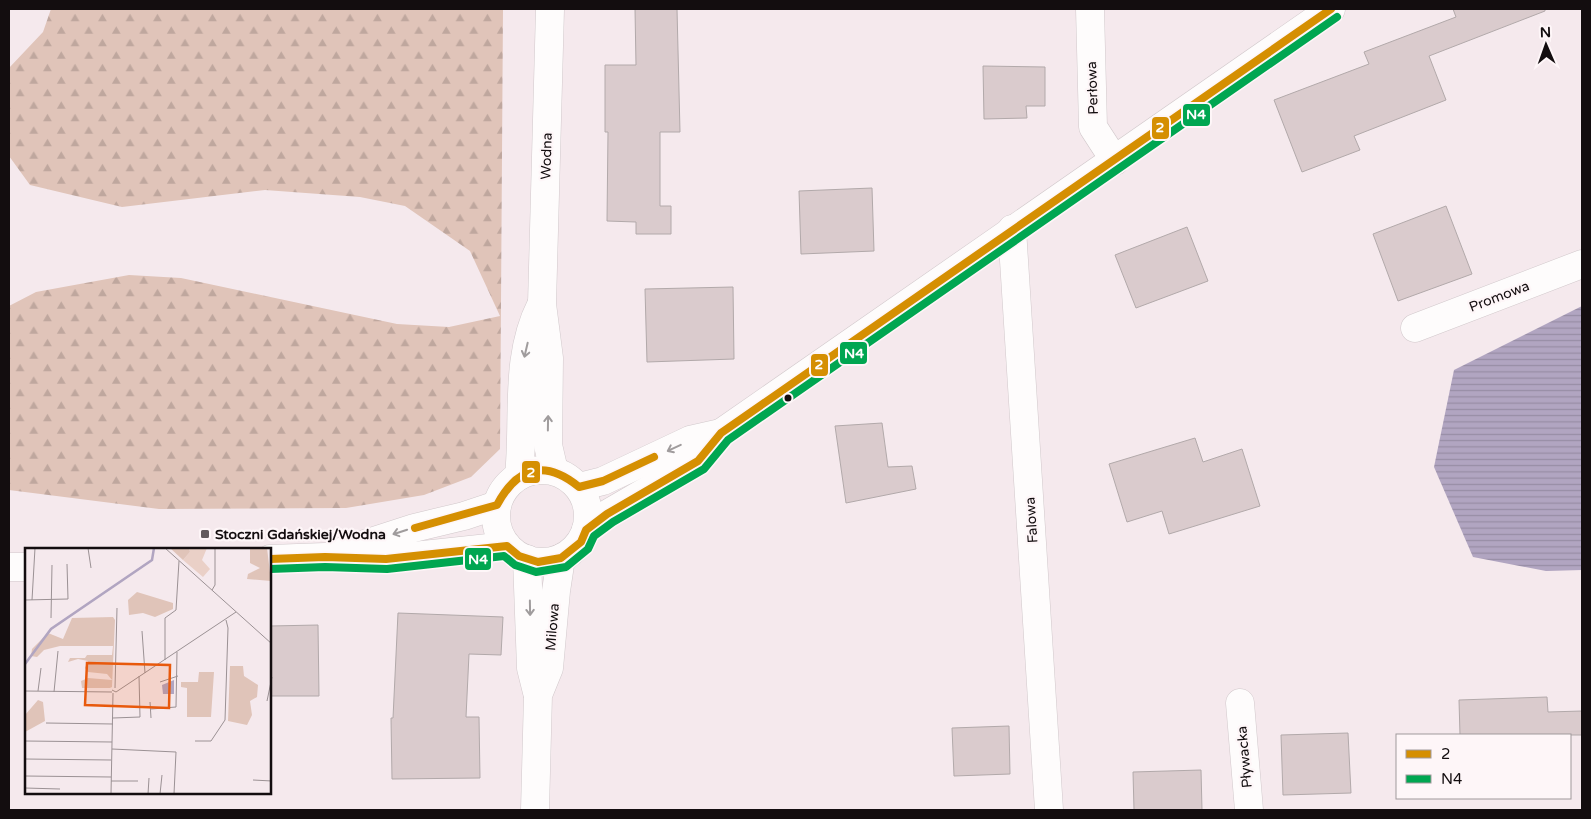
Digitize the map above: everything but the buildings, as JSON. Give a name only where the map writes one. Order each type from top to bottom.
[{"type":"street","name":"Wodna","points":[[550,9],[542,304],[549,358],[548,445],[554,471]]},
{"type":"street","name":"Perłowa","points":[[1090,9],[1093,127],[1115,161]]},
{"type":"street","points":[[586,530],[607,514],[698,461],[720,433],[1012,229],[1115,161],[1331,9]]},
{"type":"street","name":"Falowa","points":[[1012,229],[1049,810]]},
{"type":"street","name":"Promowa","points":[[1415,328],[1582,264]]},
{"type":"street","name":"Wodna","points":[[519,476],[522,446],[523,360],[532,324],[542,304]]},
{"type":"street","points":[[579,487],[603,481],[690,440],[720,433]]},
{"type":"street","points":[[271,559],[325,557],[386,559],[517,552],[544,562],[562,558],[581,542],[589,516],[586,500],[579,487],[572,480],[554,471],[530,471],[509,483],[497,505],[496,519],[500,533],[517,552]]},
{"type":"street","points":[[325,557],[414,528],[464,516],[497,505]]},
{"type":"street","name":"Milowa","points":[[517,552],[531,668],[538,695],[535,810]]},
{"type":"street","name":"Milowa","points":[[538,695],[549,668],[556,591],[562,558]]},
{"type":"street","points":[[9,567],[25,567]]},
{"type":"street","name":"Pływacka","points":[[1240,703],[1248,810]]},
{"type":"green space","points":[[51,9],[503,9],[500,449],[471,477],[424,495],[346,508],[159,509],[9,490],[9,306],[36,292],[129,275],[181,278],[397,324],[449,327],[500,316],[470,251],[405,206],[360,197],[265,190],[122,207],[30,185],[9,156],[9,68],[43,32]]},
{"type":"shaded area","points":[[1582,306],[1582,570],[1546,571],[1473,557],[1434,467],[1454,370]]},
{"type":"transit line","name":"2","points":[[271,559],[325,557],[386,559],[507,546],[519,556],[538,562],[561,558],[581,542],[586,530],[607,514],[698,461],[721,433],[1331,9]]},
{"type":"transit line","name":"N4","points":[[271,569],[325,567],[387,569],[504,556],[515,565],[536,572],[566,567],[588,549],[594,536],[613,522],[704,469],[728,440],[1337,17]]},
{"type":"transit line","name":"2","points":[[415,528],[497,505],[513,482],[533,471],[543,470],[555,473],[567,478],[579,487],[603,481],[654,457]]},
{"type":"place","name":"Stoczni Gdańskiej/Wodna","points":[[205,534]]}]
